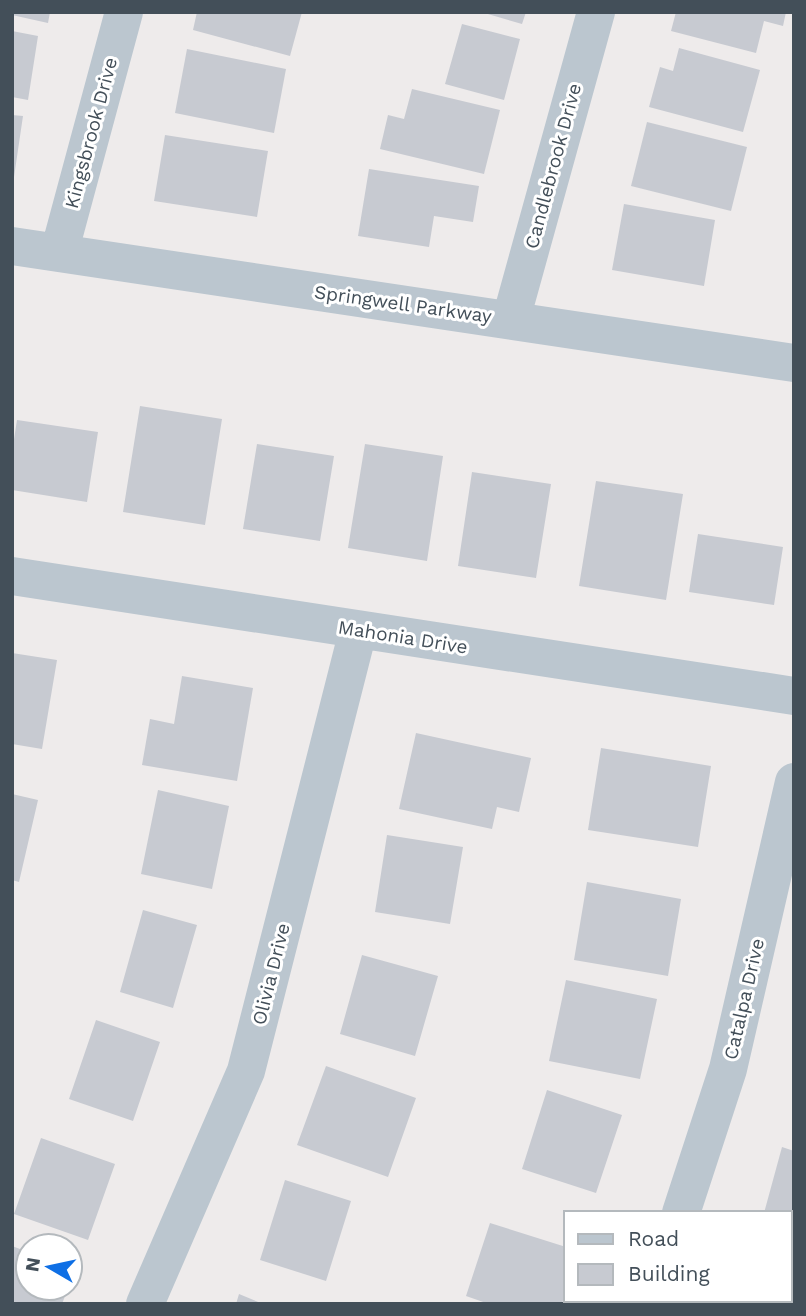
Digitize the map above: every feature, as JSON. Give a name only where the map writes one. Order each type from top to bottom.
[{"type":"street","name":"Kingsbrook Drive","points":[[59,253],[124,12]]},
{"type":"street","name":"Candlebrook Drive","points":[[511,319],[596,12]]},
{"type":"street","name":"Springwell Parkway","points":[[12,246],[794,363]]},
{"type":"street","name":"Mahonia Drive","points":[[12,576],[794,696]]},
{"type":"street","name":"Olivia Drive","points":[[145,1304],[246,1071],[358,631]]},
{"type":"street","name":"Catalpa Drive","points":[[682,1211],[728,1069],[794,782]]},
{"type":"building","points":[[12,12],[50,12],[48,23],[12,15]]},
{"type":"building","points":[[197,12],[302,12],[290,56],[193,30]]},
{"type":"building","points":[[481,12],[526,12],[522,24]]},
{"type":"building","points":[[676,12],[786,12],[783,26],[764,21],[756,53],[671,31]]},
{"type":"building","points":[[462,24],[520,39],[504,100],[445,84]]},
{"type":"building","points":[[12,31],[38,36],[28,100],[12,97]]},
{"type":"building","points":[[679,48],[760,70],[743,132],[649,107],[660,67],[673,71]]},
{"type":"building","points":[[187,49],[286,69],[274,133],[175,113]]},
{"type":"building","points":[[412,89],[500,110],[484,174],[380,149],[388,115],[404,119]]},
{"type":"building","points":[[12,115],[23,116],[14,177],[12,177]]},
{"type":"building","points":[[647,122],[747,147],[731,211],[631,186]]},
{"type":"building","points":[[165,135],[268,151],[257,217],[154,201]]},
{"type":"building","points":[[369,169],[479,186],[473,222],[434,216],[429,247],[358,236]]},
{"type":"building","points":[[624,204],[715,220],[704,286],[612,270]]},
{"type":"building","points":[[140,406],[222,419],[205,525],[123,512]]},
{"type":"building","points":[[17,420],[98,432],[87,502],[12,490],[12,452]]},
{"type":"building","points":[[257,444],[334,456],[320,541],[243,529]]},
{"type":"building","points":[[365,444],[443,456],[427,561],[348,548]]},
{"type":"building","points":[[472,472],[551,484],[536,578],[458,566]]},
{"type":"building","points":[[596,481],[683,494],[666,600],[579,586]]},
{"type":"building","points":[[698,534],[783,547],[774,605],[689,592]]},
{"type":"building","points":[[12,653],[57,660],[42,749],[12,744]]},
{"type":"building","points":[[182,676],[253,688],[237,781],[142,765],[150,719],[174,724]]},
{"type":"building","points":[[416,733],[531,758],[519,812],[497,807],[492,829],[399,809]]},
{"type":"building","points":[[601,748],[711,766],[698,847],[588,830]]},
{"type":"building","points":[[158,790],[229,806],[212,889],[141,874]]},
{"type":"building","points":[[12,794],[38,800],[19,882],[12,880]]},
{"type":"building","points":[[387,835],[463,847],[450,924],[375,912]]},
{"type":"building","points":[[587,882],[681,899],[668,976],[574,960]]},
{"type":"building","points":[[143,910],[197,925],[173,1008],[120,992]]},
{"type":"building","points":[[362,955],[438,976],[415,1056],[340,1034]]},
{"type":"building","points":[[566,980],[657,999],[640,1079],[549,1061]]},
{"type":"building","points":[[96,1020],[160,1042],[133,1121],[69,1099]]},
{"type":"building","points":[[326,1066],[416,1098],[388,1177],[297,1145]]},
{"type":"building","points":[[547,1090],[622,1115],[596,1193],[522,1169]]},
{"type":"building","points":[[41,1138],[115,1164],[88,1240],[84,1239],[84,1232],[65,1232],[14,1214]]},
{"type":"building","points":[[782,1147],[794,1151],[794,1239],[792,1211],[765,1211]]},
{"type":"building","points":[[285,1180],[351,1201],[326,1281],[260,1260]]},
{"type":"building","points":[[490,1223],[564,1246],[562,1304],[489,1304],[466,1296]]},
{"type":"building","points":[[12,1246],[14,1302],[63,1302],[12,1304]]},
{"type":"building","points":[[794,1280],[794,1304],[730,1304],[792,1302]]},
{"type":"building","points":[[239,1294],[263,1304],[236,1304]]}]
